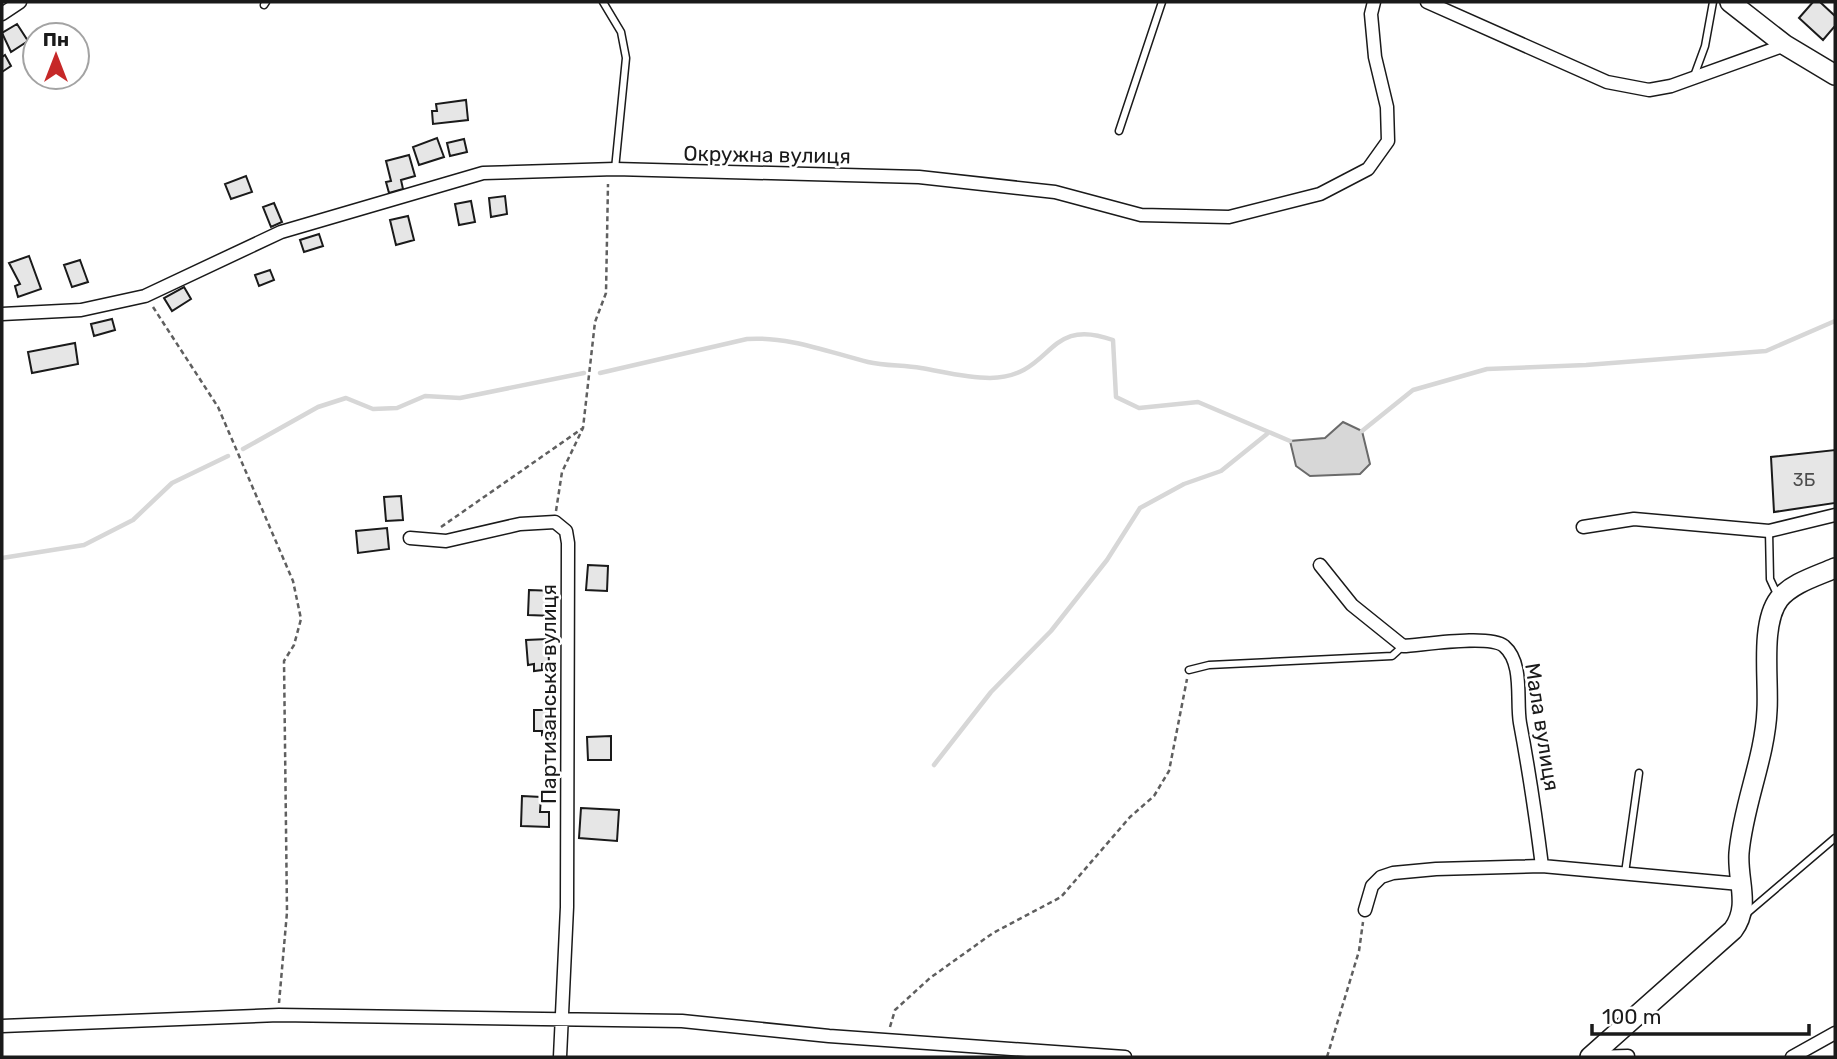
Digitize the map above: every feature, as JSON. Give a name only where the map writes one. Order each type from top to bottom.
[{"type":"street","points":[[2,14],[20,2]]},
{"type":"street","name":"Окружна вулиця","points":[[2,313],[81,310],[145,296],[281,232],[483,173],[612,169],[919,177],[1055,192],[1141,215],[1229,217],[1320,194],[1368,169],[1388,141],[1387,107],[1375,57],[1371,14],[1374,2]]},
{"type":"street","points":[[1427,2],[1607,82],[1649,90],[1694,78],[1785,45]]},
{"type":"street","points":[[1730,2],[1785,45],[1835,75]]},
{"type":"street","points":[[1583,527],[1634,519],[1769,531],[1835,515]]},
{"type":"street","points":[[410,538],[446,541],[520,524],[555,522]]},
{"type":"street","name":"Партизанська вулиця","points":[[555,522],[566,531],[568,543],[568,853],[560,1057]]},
{"type":"street","points":[[1320,565],[1352,606],[1403,646]]},
{"type":"street","points":[[1591,1057],[1733,930],[1742,918],[1744,905],[1741,840],[1767,713],[1772,614],[1780,599],[1796,586],[1835,568]]},
{"type":"street","name":"Мала вулиця","points":[[1403,646],[1471,641],[1494,642],[1504,646],[1516,669],[1520,722],[1529,764],[1542,866]]},
{"type":"street","points":[[1365,910],[1372,886],[1381,877],[1393,873],[1542,866],[1741,884]]},
{"type":"street","points":[[2,1026],[279,1015],[682,1021],[886,1040],[1125,1057]]},
{"type":"street","points":[[1591,1057],[1629,1056],[1618,1032]]},
{"type":"street","points":[[1793,1057],[1835,1033]]},
{"type":"lane","points":[[603,2],[621,32],[626,58],[612,169]]},
{"type":"lane","points":[[1119,131],[1162,2]]},
{"type":"lane","points":[[1694,78],[1705,46],[1713,2]]},
{"type":"lane","points":[[1769,531],[1770,579],[1780,599]]},
{"type":"lane","points":[[1189,670],[1209,665],[1392,656],[1403,646]]},
{"type":"lane","points":[[1625,873],[1639,773]]},
{"type":"lane","points":[[1742,918],[1835,838]]},
{"type":"path","points":[[555,522],[562,472],[583,428],[595,322],[606,293],[612,169]]},
{"type":"path","points":[[145,296],[218,407],[293,581],[301,619],[294,645],[284,661],[286,912],[279,1015]]},
{"type":"path","points":[[429,540],[445,523],[583,428]]},
{"type":"path","points":[[886,1040],[895,1010],[930,978],[993,933],[1061,897],[1130,817],[1154,796],[1169,771],[1189,670]]},
{"type":"path","points":[[1327,1057],[1359,951],[1365,910]]},
{"type":"shaded area","points":[[1343,422],[1362,431],[1370,464],[1360,474],[1310,476],[1296,466],[1290,441],[1325,438]]},
{"type":"building","points":[[1813,2],[1820,2],[1835,16],[1835,26],[1823,40],[1799,18]]},
{"type":"building","points":[[17,24],[21,30],[21,46],[11,52],[2,33]]},
{"type":"building","points":[[5,55],[11,66],[2,72],[2,57]]},
{"type":"building","points":[[466,100],[468,120],[433,124],[432,111],[437,111],[436,104]]},
{"type":"building","points":[[437,138],[444,157],[419,165],[413,147]]},
{"type":"building","points":[[464,139],[467,152],[450,156],[447,143]]},
{"type":"building","points":[[409,155],[415,176],[401,180],[403,189],[389,193],[386,182],[391,181],[386,161]]},
{"type":"building","points":[[246,176],[252,192],[231,199],[225,184]]},
{"type":"building","points":[[505,196],[507,214],[491,217],[489,198]]},
{"type":"building","points":[[471,201],[475,222],[459,225],[455,204]]},
{"type":"building","points":[[274,203],[282,222],[271,227],[263,207]]},
{"type":"building","points":[[408,216],[414,240],[396,245],[390,220]]},
{"type":"building","points":[[319,234],[323,246],[304,252],[300,240]]},
{"type":"building","points":[[29,256],[41,289],[18,297],[15,286],[20,284],[9,263]]},
{"type":"building","points":[[80,260],[88,282],[72,287],[64,265]]},
{"type":"building","points":[[270,270],[274,280],[259,286],[255,275]]},
{"type":"building","points":[[184,287],[191,299],[172,311],[164,298]]},
{"type":"building","points":[[112,319],[115,330],[94,336],[91,324]]},
{"type":"building","points":[[75,343],[78,364],[32,373],[28,352]]},
{"type":"building","points":[[1835,450],[1835,503],[1774,512],[1771,457]]},
{"type":"building","points":[[401,496],[403,520],[386,521],[384,497]]},
{"type":"building","points":[[387,528],[389,549],[358,553],[356,531]]},
{"type":"building","points":[[588,565],[608,566],[607,591],[586,590]]},
{"type":"building","points":[[529,590],[555,591],[554,616],[528,615]]},
{"type":"building","points":[[548,639],[549,664],[542,664],[542,670],[534,671],[534,664],[528,665],[526,640]]},
{"type":"building","points":[[534,710],[553,710],[553,731],[542,735],[542,731],[534,731]]},
{"type":"building","points":[[611,736],[611,760],[588,760],[587,737]]},
{"type":"building","points":[[522,796],[541,797],[540,812],[549,812],[549,827],[521,826]]},
{"type":"building","points":[[581,808],[619,810],[617,841],[579,838]]},
{"type":"waterway","points":[[1362,431],[1413,390],[1487,369],[1586,365],[1766,351],[1835,321]]},
{"type":"waterway","points":[[600,373],[747,339],[762,339],[808,346],[874,363],[990,378],[1011,375],[1027,368],[1061,341],[1074,335],[1091,334],[1113,340],[1116,397],[1139,408],[1198,402],[1290,441]]},
{"type":"waterway","points":[[243,449],[318,407],[346,398],[373,409],[397,408],[425,396],[460,398],[584,373]]},
{"type":"waterway","points":[[934,765],[991,692],[1051,631],[1107,560],[1140,508],[1184,484],[1221,471],[1267,434]]},
{"type":"waterway","points":[[2,558],[84,545],[133,520],[172,483],[228,456]]}]
